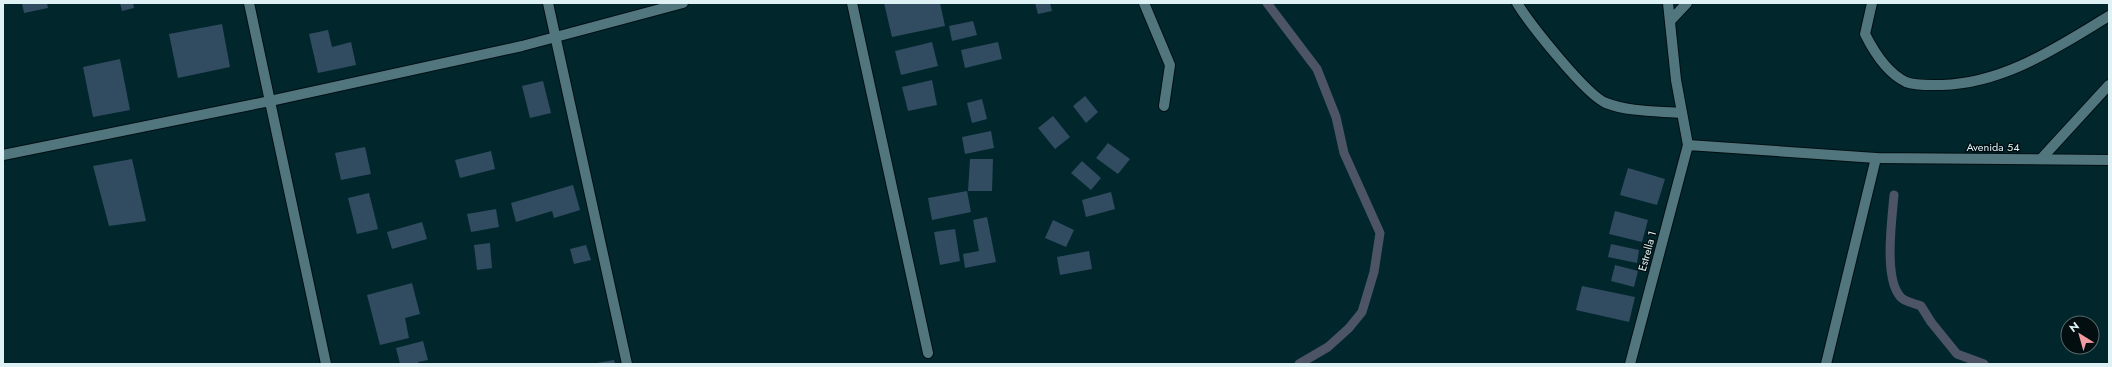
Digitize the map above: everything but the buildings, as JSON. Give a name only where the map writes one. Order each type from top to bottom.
[{"type":"street","points":[[249,3],[326,364]]},
{"type":"street","points":[[548,3],[627,364]]},
{"type":"street","points":[[3,155],[270,101],[556,38],[683,3]]},
{"type":"street","points":[[852,3],[928,353]]},
{"type":"street","points":[[1144,3],[1170,65],[1164,106]]},
{"type":"street","points":[[1517,3],[1563,63],[1589,90],[1605,103],[1629,108],[1682,113]]},
{"type":"street","points":[[1668,3],[1671,20],[1676,80],[1688,145]]},
{"type":"street","points":[[1671,20],[1688,3]]},
{"type":"street","points":[[1872,3],[1865,34],[1872,49],[1887,68],[1906,82],[1928,85],[1974,81],[2014,70],[2049,52],[2109,16]]},
{"type":"street","points":[[2041,159],[2109,85]]},
{"type":"street","name":"Avenida 54","points":[[1688,145],[1876,158],[2109,160]]},
{"type":"street","name":"Estrella 1","points":[[1630,364],[1688,145]]},
{"type":"street","points":[[1826,364],[1876,158]]},
{"type":"waterway","points":[[1267,3],[1317,69],[1336,117],[1344,153],[1380,233],[1374,272],[1362,312],[1349,328],[1328,347],[1299,364]]},
{"type":"waterway","points":[[1894,195],[1890,246],[1890,261],[1894,286],[1899,295],[1906,301],[1921,306],[1931,322],[1957,354],[1984,364]]}]
